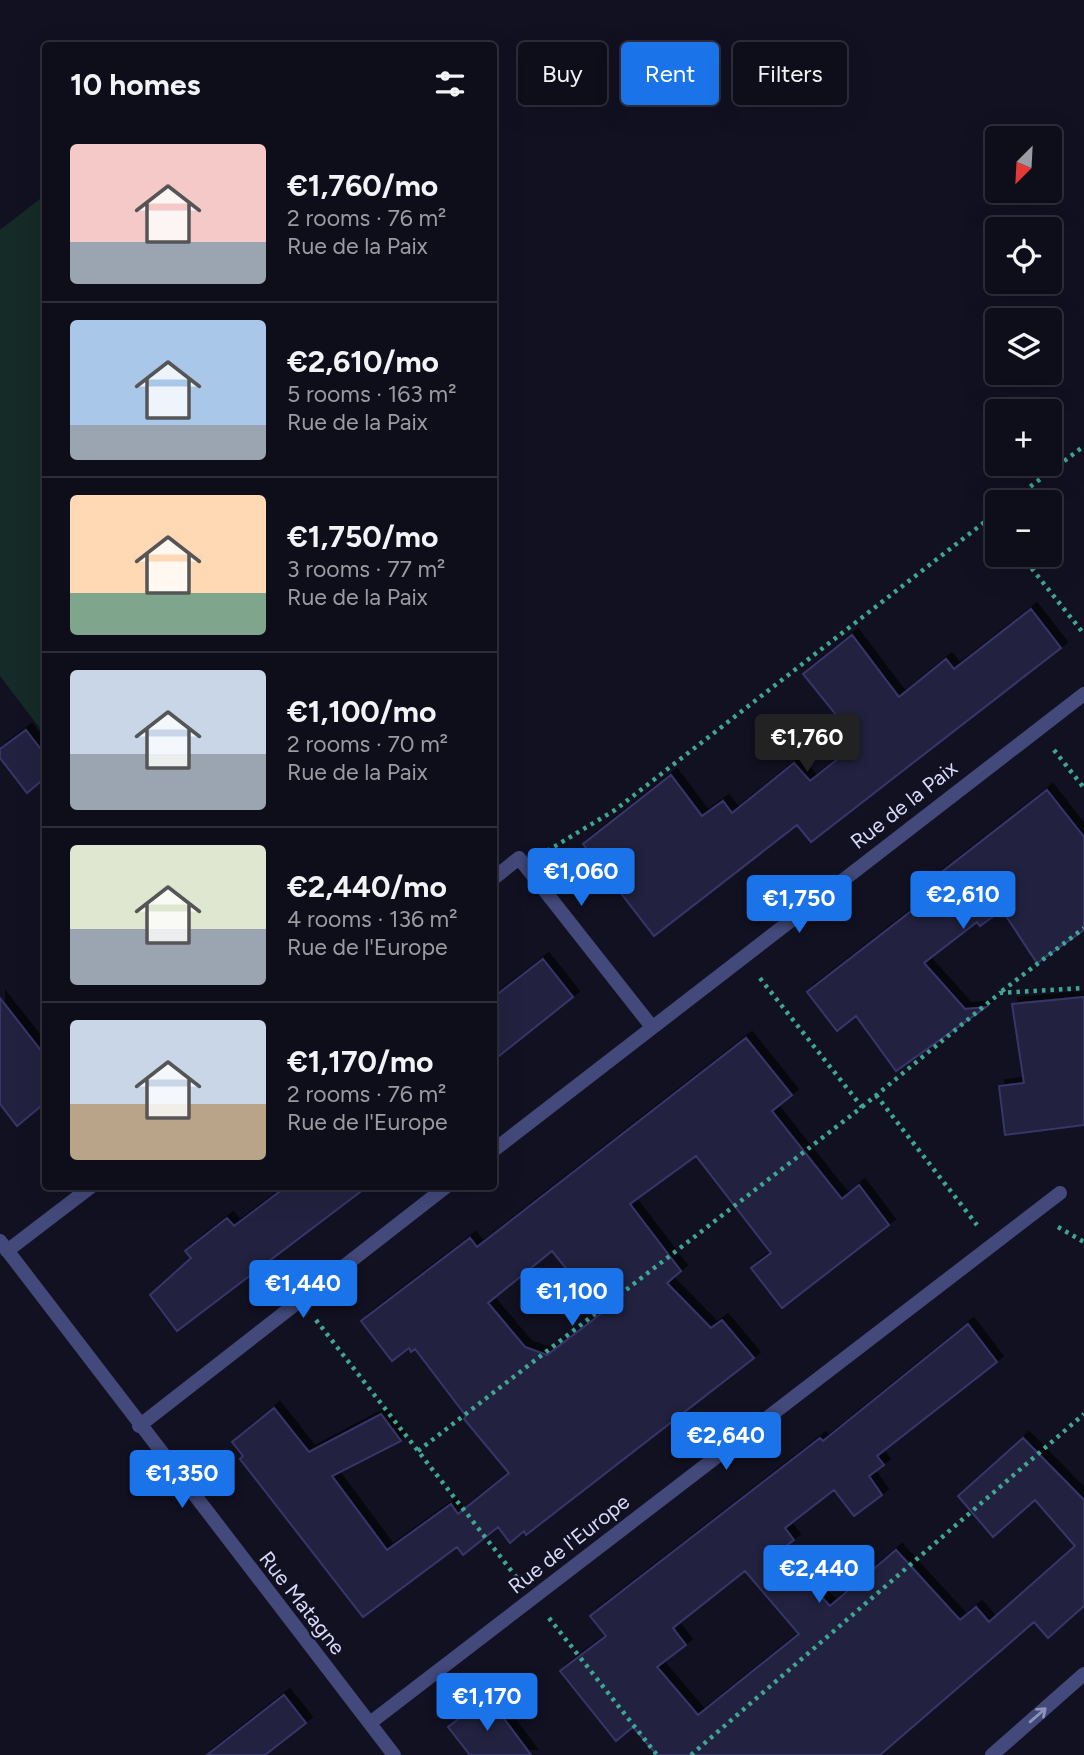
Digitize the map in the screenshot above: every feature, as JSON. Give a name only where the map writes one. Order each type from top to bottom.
[{"type":"street","name":"Rue de la Paix","points":[[497,1148],[1084,694]]},
{"type":"street","points":[[497,876],[519,858],[652,1027]]},
{"type":"street","points":[[4,1246],[86,1190]]},
{"type":"street","points":[[139,1426],[442,1190]]},
{"type":"street","name":"Rue de l'Europe","points":[[370,1723],[1060,1193]]},
{"type":"street","name":"Rue Matagne","points":[[4,1246],[139,1426],[394,1755]]},
{"type":"street","points":[[992,1755],[1084,1674]]},
{"type":"path","points":[[1026,490],[1084,446]]},
{"type":"path","points":[[525,865],[615,810],[985,521]]},
{"type":"path","points":[[1031,567],[1084,634]]},
{"type":"path","points":[[1037,729],[1084,788]]},
{"type":"path","points":[[418,1451],[862,1107],[1000,993],[1084,928]]},
{"type":"path","points":[[743,957],[862,1107]]},
{"type":"path","points":[[1000,993],[1084,988]]},
{"type":"path","points":[[876,1095],[993,1245]]},
{"type":"path","points":[[300,1300],[657,1755]]},
{"type":"path","points":[[691,1755],[1084,1414]]},
{"type":"green space","points":[[42,197],[42,731],[0,676],[0,230]]},
{"type":"building","points":[[1031,609],[1061,648],[811,842],[797,825],[654,936],[583,844],[671,775],[702,816],[723,801],[732,813],[794,763],[810,781],[859,743],[803,674],[852,635],[899,697],[946,659],[954,669]]},
{"type":"building","points":[[26,730],[42,751],[42,780],[27,793],[0,758],[0,749]]},
{"type":"building","points":[[1047,790],[1084,837],[1084,930],[1037,963],[1002,910],[980,926],[977,922],[924,963],[965,1009],[986,1007],[896,1071],[856,1016],[837,1031],[807,992],[946,884],[938,875]]},
{"type":"building","points":[[543,959],[573,997],[497,1058],[497,995]]},
{"type":"building","points":[[1084,997],[1084,1125],[1005,1135],[999,1086],[1024,1083],[1012,1004]]},
{"type":"building","points":[[0,998],[42,1052],[42,1105],[17,1126],[0,1104]]},
{"type":"building","points":[[746,1038],[792,1095],[772,1111],[842,1199],[859,1185],[889,1225],[782,1308],[751,1268],[771,1253],[696,1156],[630,1204],[681,1271],[667,1283],[711,1328],[722,1320],[754,1358],[526,1535],[524,1531],[510,1543],[498,1527],[463,1555],[457,1547],[363,1617],[240,1459],[243,1456],[232,1442],[274,1408],[309,1452],[381,1414],[401,1441],[332,1476],[387,1550],[451,1504],[458,1514],[509,1473],[464,1419],[466,1416],[415,1349],[411,1352],[409,1348],[392,1361],[361,1321],[470,1238],[477,1247]],"holes":[[[552,1251],[602,1313],[547,1355],[525,1347],[488,1303]]]},
{"type":"building","points":[[282,1190],[363,1190],[177,1331],[150,1295],[191,1258],[185,1251],[227,1218],[234,1226]]},
{"type":"building","points":[[968,1324],[997,1362],[877,1456],[884,1465],[869,1476],[882,1495],[854,1516],[834,1490],[785,1528],[794,1540],[778,1552],[830,1606],[896,1550],[960,1620],[976,1607],[989,1622],[1075,1546],[1035,1500],[993,1537],[958,1496],[1023,1438],[1084,1500],[1084,1606],[1048,1638],[1034,1622],[880,1755],[657,1755],[633,1727],[616,1741],[560,1671],[606,1636],[590,1616],[820,1438],[823,1441]],"holes":[[[745,1571],[799,1634],[698,1715],[657,1667],[686,1645],[673,1628]]]},
{"type":"building","points":[[284,1695],[306,1723],[265,1755],[207,1755]]},
{"type":"building","points":[[487,1697],[531,1755],[470,1755],[448,1727]]}]
